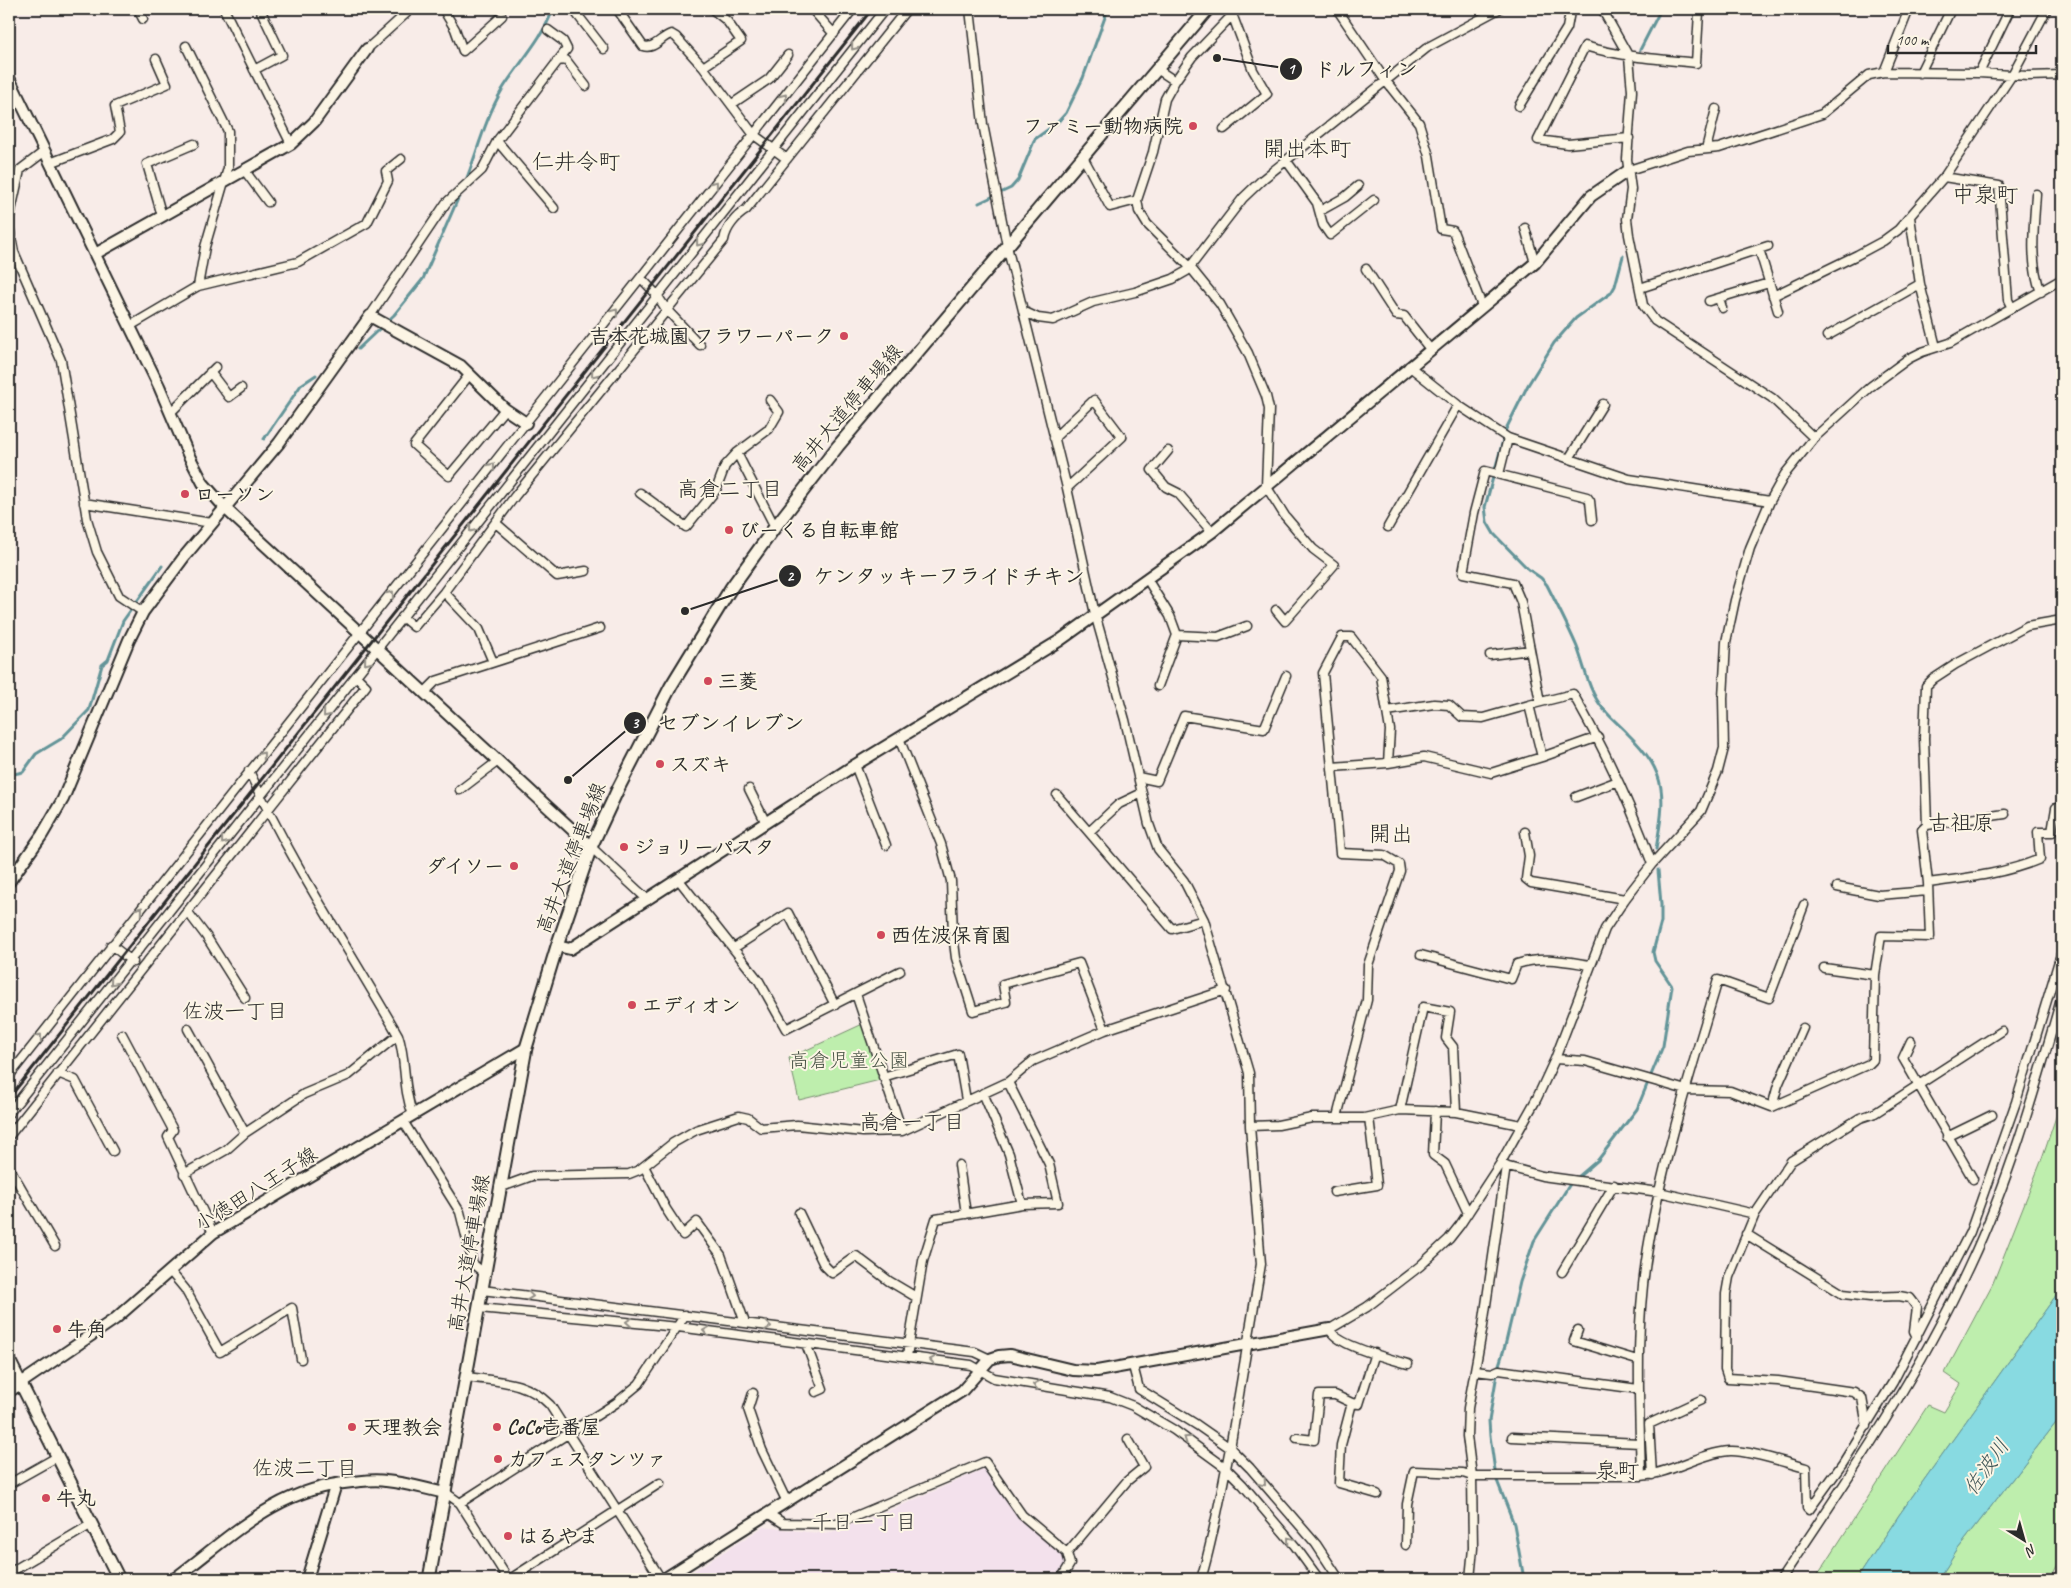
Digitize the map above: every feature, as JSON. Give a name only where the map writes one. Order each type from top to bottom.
[{"type":"main road","name":"高井大道停車場線","points":[[429,1579],[526,1048],[557,946],[591,847],[618,789],[671,686],[731,588],[775,527],[838,446],[1208,9]]},
{"type":"main road","points":[[9,1360],[90,1525],[119,1579]]},
{"type":"main road","points":[[9,1391],[21,1383]]},
{"type":"street","points":[[138,9],[143,18]]},
{"type":"street","points":[[224,9],[291,144]]},
{"type":"street","points":[[254,70],[282,55],[260,9]]},
{"type":"street","points":[[95,254],[291,144],[314,122],[366,49],[411,9]]},
{"type":"street","points":[[443,9],[455,29],[463,51],[502,16]]},
{"type":"street","points":[[573,9],[604,49]]},
{"type":"street","points":[[617,9],[643,46],[652,46],[671,34],[703,66],[754,135],[787,159]]},
{"type":"street","points":[[703,66],[741,41],[727,21],[712,9]]},
{"type":"street","points":[[812,9],[834,34]]},
{"type":"street","points":[[9,1076],[853,9]]},
{"type":"street","points":[[19,1123],[9,1114],[885,9]]},
{"type":"street","points":[[402,617],[414,627],[444,592],[497,524],[515,496],[724,240],[725,232],[740,214],[746,210],[907,9]]},
{"type":"street","points":[[970,9],[983,124],[1008,246],[1067,488],[1095,614],[1125,720],[1142,793],[1158,849],[1184,881],[1204,920],[1249,1073],[1250,1126],[1261,1264],[1214,1536],[1201,1579]]},
{"type":"street","points":[[1337,9],[1385,80],[1418,123],[1430,156],[1442,229],[1453,231],[1482,306]]},
{"type":"street","points":[[1023,311],[1038,318],[1053,320],[1093,302],[1135,292],[1173,279],[1190,267],[1243,198],[1286,160],[1428,47],[1498,9]]},
{"type":"street","points":[[1519,106],[1568,28],[1570,12],[1574,9]]},
{"type":"street","points":[[1602,9],[1628,58],[1632,91],[1629,138],[1630,189],[1627,219],[1643,304],[1655,321],[1772,398],[1814,438]]},
{"type":"street","points":[[1884,72],[1909,9]]},
{"type":"street","points":[[1920,73],[1951,9]]},
{"type":"street","points":[[1979,73],[2010,9]]},
{"type":"street","points":[[1773,296],[1883,242],[1910,218],[1944,177],[2012,75],[2047,9]]},
{"type":"street","points":[[1232,10],[1175,80],[1165,99],[1154,152],[1137,200],[1139,211],[1147,224],[1190,267],[1220,304],[1248,353],[1266,396],[1269,409],[1266,486],[1285,516],[1313,549],[1334,565],[1285,621],[1276,610]]},
{"type":"street","points":[[1224,129],[1267,94],[1253,70],[1232,10]]},
{"type":"street","points":[[1629,138],[1568,144],[1538,140],[1585,46],[1617,52],[1628,58],[1696,63],[1699,12]]},
{"type":"street","points":[[9,882],[42,835],[62,799],[143,612],[212,523],[226,509],[279,443],[370,316],[446,203],[460,188],[482,170],[497,141],[567,49],[563,41],[548,30]]},
{"type":"street","points":[[186,46],[228,131],[228,168],[205,247],[198,286]]},
{"type":"street","points":[[732,104],[769,79],[788,55]]},
{"type":"street","points":[[50,162],[113,139],[120,132],[115,106],[167,84],[156,59]]},
{"type":"street","points":[[557,61],[566,60],[586,86]]},
{"type":"street","points":[[1157,69],[1175,80]]},
{"type":"street","points":[[557,946],[570,949],[855,765],[1059,641],[1212,532],[1535,263],[1592,196],[1629,170],[1688,152],[1719,148],[1822,114],[1869,75],[1884,72],[2062,75]]},
{"type":"street","points":[[9,78],[130,326],[203,483],[226,509],[648,900]]},
{"type":"street","points":[[1706,149],[1716,109]]},
{"type":"street","points":[[497,141],[554,208]]},
{"type":"street","points":[[162,216],[147,164],[194,144]]},
{"type":"street","points":[[9,220],[20,170],[45,151]]},
{"type":"street","points":[[1083,157],[1110,207],[1137,200]]},
{"type":"street","points":[[130,326],[198,286],[298,262],[367,223],[388,181],[386,171],[401,159]]},
{"type":"street","points":[[1286,160],[1320,212],[1323,225],[1330,235],[1374,200]]},
{"type":"street","points":[[245,171],[268,202]]},
{"type":"street","points":[[1944,177],[1999,186],[2008,300],[2012,308]]},
{"type":"street","points":[[1320,212],[1345,197],[1358,186]]},
{"type":"street","points":[[2036,194],[2033,236],[2035,266],[2041,292]]},
{"type":"street","points":[[1910,218],[1920,284],[1936,347]]},
{"type":"street","points":[[9,226],[14,252],[61,360],[86,520],[97,552],[119,596],[143,612]]},
{"type":"street","points":[[1525,228],[1535,263]]},
{"type":"street","points":[[1640,288],[1768,246]]},
{"type":"street","points":[[1759,249],[1778,311]]},
{"type":"street","points":[[1366,269],[1396,315],[1404,316],[1430,349]]},
{"type":"street","points":[[641,278],[657,295],[666,309],[700,345]]},
{"type":"street","points":[[482,1290],[975,1352],[990,1359],[1010,1355],[1073,1370],[1097,1371],[1330,1329],[1367,1307],[1420,1266],[1449,1239],[1503,1165],[1555,1059],[1605,930],[1625,899],[1652,864],[1701,811],[1718,771],[1724,748],[1723,698],[1726,642],[1750,548],[1770,501],[1785,474],[1814,438],[1870,387],[1908,360],[1936,347],[1950,343],[2062,279]]},
{"type":"street","points":[[1709,301],[1769,283]]},
{"type":"street","points":[[1827,336],[1920,284]]},
{"type":"street","points":[[1719,298],[1722,308]]},
{"type":"street","points":[[370,316],[462,366],[505,408],[526,423]]},
{"type":"street","points":[[1410,366],[1458,404],[1508,438],[1570,457],[1630,479],[1770,501]]},
{"type":"street","points":[[171,412],[213,370],[230,397],[241,388]]},
{"type":"street","points":[[470,374],[414,445],[449,476],[505,408]]},
{"type":"street","points":[[640,493],[686,527],[716,490],[724,466],[737,453],[769,429],[779,412],[770,400]]},
{"type":"street","points":[[1054,438],[1094,400],[1122,437],[1067,488]]},
{"type":"street","points":[[1388,527],[1458,404]]},
{"type":"street","points":[[1570,457],[1603,404]]},
{"type":"street","points":[[1498,474],[1508,438]]},
{"type":"street","points":[[1168,451],[1152,470],[1166,487],[1178,493],[1212,532]]},
{"type":"street","points":[[737,453],[775,527]]},
{"type":"street","points":[[1540,702],[1521,602],[1513,583],[1463,573],[1474,513],[1486,471],[1587,497],[1590,501],[1592,520]]},
{"type":"street","points":[[84,503],[212,523]]},
{"type":"street","points":[[497,524],[557,576],[586,571]]},
{"type":"street","points":[[1147,579],[1170,616],[1177,635],[1158,686]]},
{"type":"street","points":[[444,592],[478,629],[493,662]]},
{"type":"street","points":[[1927,825],[1924,738],[1926,686],[1933,679],[1956,664],[2027,626],[2062,620]]},
{"type":"street","points":[[1177,635],[1218,637],[1246,626]]},
{"type":"street","points":[[425,692],[436,681],[600,628]]},
{"type":"street","points":[[1338,1117],[1366,1000],[1368,965],[1400,870],[1399,864],[1384,856],[1340,853],[1323,673],[1342,637],[1351,637],[1381,676],[1390,730],[1388,763]]},
{"type":"street","points":[[1490,655],[1530,650]]},
{"type":"street","points":[[9,1136],[266,809],[366,686],[356,676]]},
{"type":"street","points":[[1138,777],[1157,781],[1184,716],[1264,729],[1286,676]]},
{"type":"street","points":[[1387,711],[1434,704],[1449,705],[1462,716],[1482,718],[1573,694],[1598,737],[1641,831],[1652,864]]},
{"type":"street","points":[[1529,705],[1542,758]]},
{"type":"street","points":[[1332,767],[1388,763],[1424,757],[1491,772],[1542,758],[1598,737]]},
{"type":"street","points":[[899,738],[941,844],[951,882],[952,934],[956,958],[973,1011],[1006,1002],[1003,984],[1078,963],[1105,1030]]},
{"type":"street","points":[[460,790],[498,761]]},
{"type":"street","points":[[855,765],[886,845]]},
{"type":"street","points":[[249,771],[266,809],[325,914],[398,1034],[401,1043],[406,1097],[413,1115]]},
{"type":"street","points":[[1576,797],[1618,781]]},
{"type":"street","points":[[749,789],[766,823]]},
{"type":"street","points":[[1089,832],[1119,804],[1142,793]]},
{"type":"street","points":[[1057,795],[1172,929],[1204,920]]},
{"type":"street","points":[[1837,887],[1879,895],[2019,868],[2040,859],[2038,832],[2052,832],[2056,808]]},
{"type":"street","points":[[1555,1059],[1585,1061],[1686,1090],[1730,1091],[1772,1107],[1869,1064],[1873,1060],[1875,975],[1881,936],[1930,937],[1928,887],[1922,830],[1927,825],[2006,814]]},
{"type":"street","points":[[1525,832],[1529,856],[1526,879],[1531,883],[1625,899]]},
{"type":"street","points":[[679,880],[759,981],[786,1029],[900,971]]},
{"type":"street","points":[[1641,1476],[1637,1360],[1648,1249],[1659,1192],[1686,1090],[1718,980],[1769,998],[1804,905]]},
{"type":"street","points":[[187,911],[206,936],[245,998]]},
{"type":"street","points":[[734,948],[788,913],[836,1005]]},
{"type":"street","points":[[111,945],[141,968]]},
{"type":"street","points":[[1406,1545],[1407,1504],[1414,1471],[1463,1473],[1472,1476],[1641,1476],[1652,1475],[1713,1454],[1732,1451],[1806,1468],[1807,1508],[1809,1510],[1867,1426],[1917,1337],[1970,1232],[1992,1174],[2062,951]]},
{"type":"street","points":[[1421,955],[1511,979],[1517,964],[1532,959],[1550,959],[1590,966]]},
{"type":"street","points":[[1824,968],[1875,975]]},
{"type":"street","points":[[499,1188],[532,1176],[629,1174],[644,1166],[673,1142],[696,1130],[739,1116],[748,1118],[761,1128],[797,1125],[863,1132],[902,1131],[1008,1082],[1033,1061],[1105,1030],[1226,990]]},
{"type":"street","points":[[856,994],[902,1131]]},
{"type":"street","points":[[1781,1579],[1891,1409],[1931,1339],[1970,1264],[2003,1183],[2062,996]]},
{"type":"street","points":[[1400,1110],[1422,1007],[1450,1012],[1446,1038],[1453,1047],[1456,1112]]},
{"type":"street","points":[[1772,1107],[1778,1085],[1803,1028]]},
{"type":"street","points":[[188,1029],[245,1133]]},
{"type":"street","points":[[1867,1426],[1862,1398],[1854,1392],[1778,1381],[1728,1378],[1725,1369],[1726,1294],[1729,1277],[1755,1214],[1791,1161],[1860,1118],[1875,1113],[2002,1031]]},
{"type":"street","points":[[122,1034],[173,1130],[168,1137],[213,1233]]},
{"type":"street","points":[[184,1174],[226,1150],[245,1133],[304,1094],[349,1075],[398,1034]]},
{"type":"street","points":[[1911,1040],[1902,1058],[1973,1179]]},
{"type":"street","name":"小徳田八王子線","points":[[21,1383],[86,1341],[213,1233],[526,1048]]},
{"type":"street","points":[[883,1077],[958,1054],[966,1100]]},
{"type":"street","points":[[58,1073],[75,1080],[113,1151]]},
{"type":"street","points":[[907,1356],[923,1261],[936,1219],[1022,1204],[1058,1203],[1049,1164],[1008,1082]]},
{"type":"street","points":[[983,1094],[1009,1154],[1022,1204]]},
{"type":"street","points":[[1250,1126],[1278,1125],[1312,1118],[1370,1117],[1400,1110],[1456,1112],[1521,1126]]},
{"type":"street","points":[[1435,1111],[1433,1154],[1445,1164],[1468,1213]]},
{"type":"street","points":[[1947,1137],[1992,1116]]},
{"type":"street","points":[[1334,1192],[1377,1185],[1370,1117]]},
{"type":"street","points":[[403,1121],[460,1212],[473,1264],[484,1273]]},
{"type":"street","points":[[959,1165],[966,1214]]},
{"type":"street","points":[[1503,1165],[1542,1176],[1659,1192],[1755,1214]]},
{"type":"street","points":[[1470,1579],[1473,1548],[1472,1476],[1467,1436],[1468,1408],[1475,1371],[1503,1165]]},
{"type":"street","points":[[9,1166],[56,1246]]},
{"type":"street","points":[[644,1166],[666,1209],[683,1235],[697,1222],[721,1255],[745,1323]]},
{"type":"street","points":[[1562,1272],[1614,1185]]},
{"type":"street","points":[[799,1213],[824,1264],[832,1273],[856,1256],[889,1281],[916,1297]]},
{"type":"street","points":[[1746,1234],[1843,1294],[1910,1298],[1917,1306],[1914,1330],[1917,1337]]},
{"type":"street","points":[[170,1271],[185,1289],[220,1352],[292,1308],[301,1359]]},
{"type":"street","points":[[479,1308],[678,1327],[971,1365],[994,1378],[1110,1397],[1133,1406],[1174,1430],[1226,1468],[1296,1546],[1319,1579]]},
{"type":"street","points":[[460,1503],[616,1403],[639,1384],[685,1315]]},
{"type":"street","points":[[1330,1329],[1337,1339],[1408,1364]]},
{"type":"street","points":[[1578,1330],[1574,1341],[1637,1360]]},
{"type":"street","points":[[806,1344],[823,1389],[816,1392]]},
{"type":"street","points":[[1297,1438],[1314,1440],[1319,1395],[1335,1395],[1352,1403],[1359,1404],[1375,1353]]},
{"type":"street","points":[[467,1376],[522,1384],[539,1394],[550,1405],[663,1579],[962,1391],[990,1359]]},
{"type":"street","points":[[1133,1366],[1139,1389],[1197,1424],[1230,1448],[1316,1544],[1339,1579]]},
{"type":"street","points":[[1475,1371],[1492,1374],[1500,1370],[1638,1389]]},
{"type":"street","points":[[753,1393],[748,1409],[762,1450],[787,1502]]},
{"type":"street","points":[[1652,1475],[1649,1424],[1701,1400]]},
{"type":"street","points":[[1352,1403],[1341,1445],[1339,1483],[1377,1494]]},
{"type":"street","points":[[1512,1436],[1640,1443]]},
{"type":"street","points":[[1067,1553],[1127,1481],[1144,1467],[1128,1439]]},
{"type":"street","points":[[9,1484],[57,1457]]},
{"type":"street","points":[[769,1514],[784,1523],[837,1524],[985,1462],[1022,1515],[1067,1553],[1070,1564],[1061,1579]]},
{"type":"street","points":[[174,1579],[268,1508],[290,1496],[336,1484],[384,1480],[446,1493],[460,1503],[509,1579],[660,1483]]},
{"type":"street","points":[[307,1579],[336,1484]]},
{"type":"street","points":[[9,1573],[90,1525]]},
{"type":"shaded area","points":[[986,1468],[1019,1518],[1063,1556],[1065,1567],[1056,1579],[681,1579],[763,1527],[826,1534],[882,1514]]},
{"type":"green space","points":[[9,478],[13,518],[9,559]]},
{"type":"green space","name":"高倉児童公園","points":[[867,1022],[884,1079],[799,1100],[789,1058]]},
{"type":"green space","points":[[2062,1099],[2062,1287],[1899,1515],[1857,1579],[1815,1579],[1928,1405],[1944,1412],[1961,1384],[1945,1373],[1993,1283],[2040,1164]]},
{"type":"green space","points":[[2062,1415],[2062,1555],[2049,1579],[1939,1579],[1958,1549]]},
{"type":"water","name":"佐波川","points":[[2062,1287],[2062,1415],[1958,1549],[1939,1579],[1857,1579],[1899,1515]]},
{"type":"waterway","points":[[465,183],[496,101],[508,80],[530,51],[549,20],[553,9]]},
{"type":"waterway","points":[[979,203],[1011,188],[1018,180],[1035,139],[1057,123],[1066,113],[1083,78],[1108,9]]},
{"type":"waterway","points":[[1640,50],[1661,9]]},
{"type":"waterway","points":[[358,349],[394,315],[423,279],[460,194]]},
{"type":"waterway","points":[[1623,256],[1615,286],[1611,293],[1576,318],[1554,343],[1528,385],[1506,429],[1485,507],[1487,522],[1494,534],[1528,569],[1547,585],[1574,639],[1591,688],[1600,705],[1641,748],[1651,762],[1661,787],[1662,800],[1656,849]]},
{"type":"waterway","points":[[264,439],[301,385],[316,375]]},
{"type":"waterway","points":[[9,775],[23,772],[36,754],[61,739],[89,710],[102,665],[108,660],[123,621],[162,566]]},
{"type":"waterway","points":[[1524,1579],[1514,1524],[1496,1478],[1490,1436],[1489,1421],[1498,1368],[1520,1282],[1534,1241],[1570,1184],[1598,1160],[1637,1109],[1663,1046],[1672,986],[1655,961],[1653,952],[1661,922],[1658,870]]},
{"type":"railway","points":[[9,1098],[872,9]]},
{"type":"place","name":"ドルフィン","points":[[1217,58]]},
{"type":"place","name":"ファミー動物病院","points":[[1193,126]]},
{"type":"place","name":"吉本花城園 フラワーパーク","points":[[844,336]]},
{"type":"place","name":"ローソン","points":[[185,494]]},
{"type":"place","name":"びーくる自転車館","points":[[729,530]]},
{"type":"place","name":"ケンタッキーフライドチキン","points":[[685,611]]},
{"type":"place","name":"三菱","points":[[708,681]]},
{"type":"place","name":"スズキ","points":[[660,764]]},
{"type":"place","name":"セブンイレブン","points":[[568,780]]},
{"type":"place","name":"ジョリーパスタ","points":[[624,847]]},
{"type":"place","name":"ダイソー","points":[[514,866]]},
{"type":"place","name":"西佐波保育園","points":[[881,935]]},
{"type":"place","name":"エディオン","points":[[632,1005]]},
{"type":"place","name":"牛角","points":[[57,1329]]},
{"type":"place","name":"天理教会","points":[[352,1427]]},
{"type":"place","name":"CoCo壱番屋","points":[[497,1427]]},
{"type":"place","name":"カフェスタンツァ","points":[[498,1459]]},
{"type":"place","name":"牛丸","points":[[46,1498]]},
{"type":"place","name":"はるやま","points":[[508,1536]]},
{"type":"district","name":"開出本町","points":[[1307,149]]},
{"type":"district","name":"仁井令町","points":[[576,162]]},
{"type":"district","name":"中泉町","points":[[1985,195]]},
{"type":"district","name":"高倉二丁目","points":[[730,489]]},
{"type":"district","name":"古祖原","points":[[1961,823]]},
{"type":"district","name":"開出","points":[[1391,834]]},
{"type":"district","name":"佐波一丁目","points":[[235,1011]]},
{"type":"district","name":"高倉一丁目","points":[[912,1122]]},
{"type":"district","name":"佐波二丁目","points":[[305,1468]]},
{"type":"district","name":"泉町","points":[[1617,1471]]},
{"type":"district","name":"千日一丁目","points":[[864,1522]]}]
